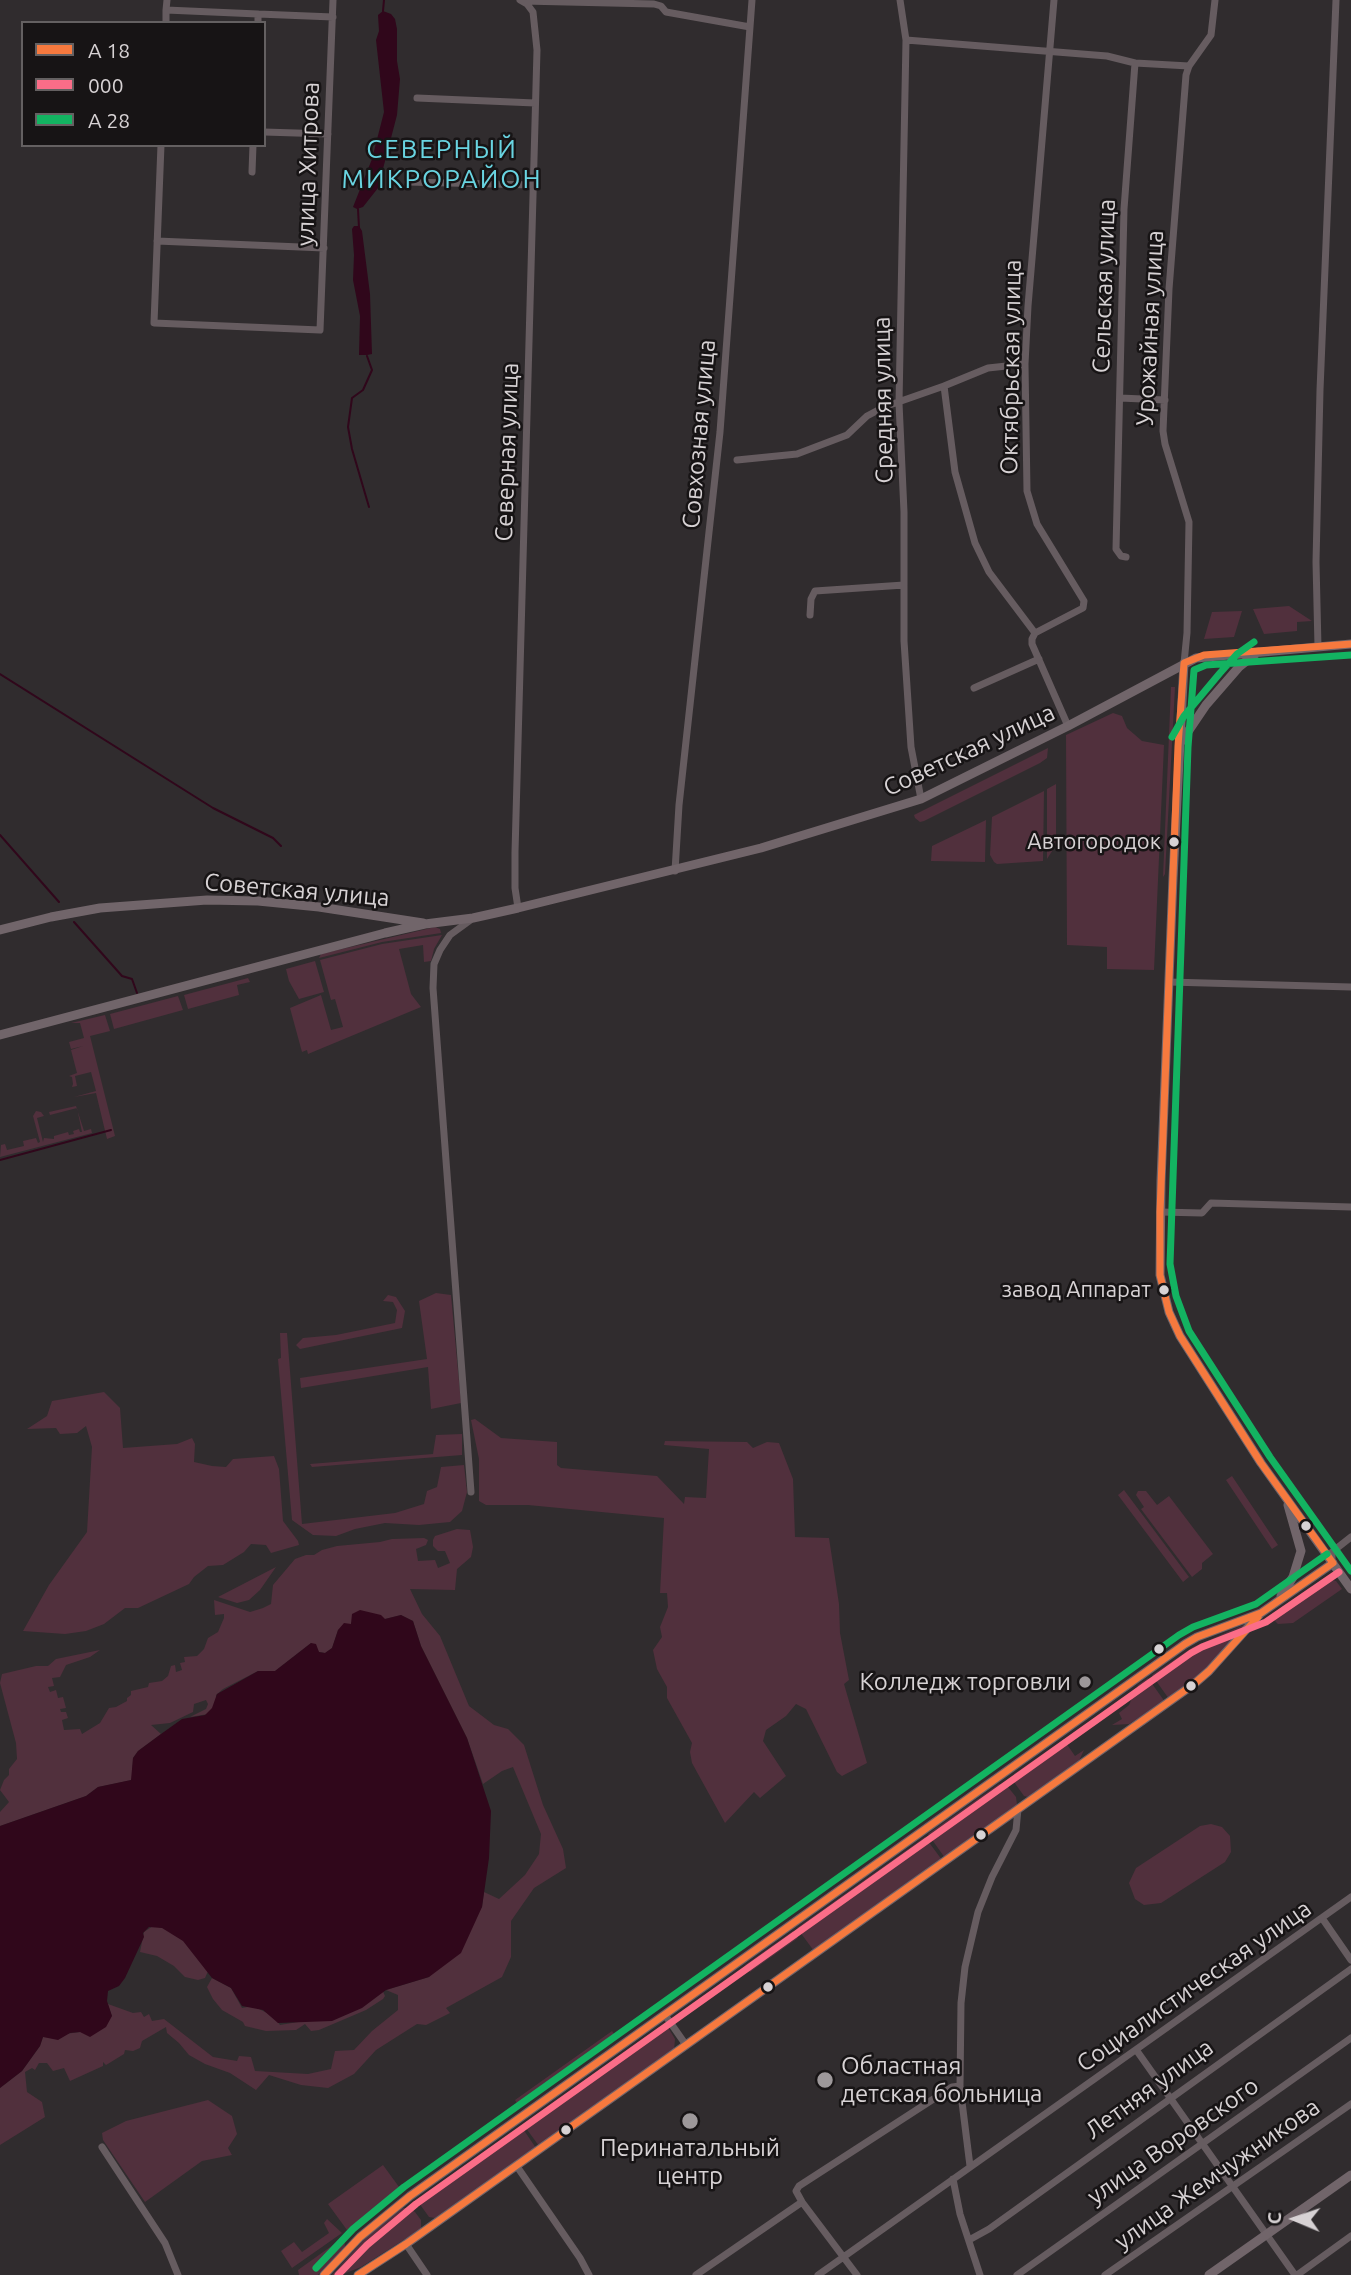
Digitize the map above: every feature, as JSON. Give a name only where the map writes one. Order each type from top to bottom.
[{"type":"main road","name":"Советская улица","points":[[0,930],[100,908],[207,900],[258,901],[319,907],[425,924],[473,918],[785,841],[921,799],[1204,655],[1351,644]]},
{"type":"main road","points":[[1178,746],[1206,705],[1239,667],[1260,651]]},
{"type":"main road","points":[[1184,663],[1178,746],[1160,1212],[1160,1275],[1169,1312],[1180,1336],[1261,1463],[1351,1590]]},
{"type":"main road","points":[[0,1035],[425,924]]},
{"type":"main road","points":[[1276,1603],[1293,1577],[1301,1551],[1284,1494]]},
{"type":"main road","points":[[324,2275],[360,2237],[410,2196],[1185,1644],[1261,1613],[1332,1563]]},
{"type":"main road","points":[[363,2274],[1194,1684],[1261,1613]]},
{"type":"main road","points":[[1209,2275],[1351,2175]]},
{"type":"street","points":[[166,21],[167,0]]},
{"type":"street","name":"улица Хитрова","points":[[157,241],[154,323],[320,330],[333,0]]},
{"type":"street","name":"Совхозная улица","points":[[675,870],[681,791],[720,432],[752,0]]},
{"type":"street","name":"Средняя улица","points":[[900,0],[906,40],[899,403],[904,512],[904,641],[911,747],[921,799]]},
{"type":"street","name":"Октябрьская улица","points":[[1035,633],[1083,608],[1084,605],[1043,535],[1027,491],[1025,364],[1054,0]]},
{"type":"street","name":"Урожайная улица","points":[[1184,663],[1190,536],[1187,514],[1165,444],[1171,264],[1186,75],[1189,65],[1211,35],[1215,0]]},
{"type":"street","points":[[1318,647],[1316,562],[1320,403],[1336,0]]},
{"type":"street","points":[[521,1],[654,4],[661,6],[666,12],[750,27]]},
{"type":"street","name":"Северная улица","points":[[518,908],[515,888],[536,26],[533,12],[521,1]]},
{"type":"street","points":[[166,10],[258,18],[333,17]]},
{"type":"street","points":[[906,40],[1107,56],[1135,63],[1189,65]]},
{"type":"street","name":"Сельская улица","points":[[1126,557],[1121,556],[1116,549],[1124,209],[1135,63]]},
{"type":"street","points":[[417,98],[535,103]]},
{"type":"street","points":[[266,132],[328,134]]},
{"type":"street","points":[[161,147],[157,241],[324,248]]},
{"type":"street","points":[[252,172],[253,147]]},
{"type":"street","points":[[408,182],[533,185]]},
{"type":"street","points":[[737,460],[797,454],[847,435],[867,416],[884,407],[988,368],[1025,364]]},
{"type":"street","points":[[943,386],[955,472],[975,543],[989,572],[1035,633],[1032,644],[1068,726]]},
{"type":"street","points":[[1120,398],[1165,400]]},
{"type":"street","points":[[810,615],[811,599],[815,591],[904,585]]},
{"type":"street","points":[[974,688],[1039,659]]},
{"type":"street","points":[[471,1492],[433,988],[434,964],[440,950],[450,935],[473,918]]},
{"type":"street","points":[[1169,982],[1351,987]]},
{"type":"street","points":[[1160,1212],[1202,1213],[1211,1203],[1351,1207]]},
{"type":"street","points":[[1332,1563],[1332,1552],[1351,1537]]},
{"type":"street","points":[[970,2166],[960,2086],[961,2003],[969,1942],[992,1877],[1016,1830],[1018,1809]]},
{"type":"street","name":"Социалистическая улица","points":[[818,2275],[1351,1897]]},
{"type":"street","points":[[1322,1919],[1351,1960]]},
{"type":"street","name":"Летняя улица","points":[[969,2240],[989,2229],[1351,1969]]},
{"type":"street","points":[[665,2015],[685,2045]]},
{"type":"street","name":"улица Воровского","points":[[1017,2275],[1351,2038]]},
{"type":"street","points":[[1137,2050],[1296,2275],[1351,2236]]},
{"type":"street","points":[[857,2275],[796,2191],[799,2186],[952,2087],[960,2086]]},
{"type":"street","name":"улица Жемчужникова","points":[[1105,2275],[1351,2104]]},
{"type":"street","points":[[102,2147],[165,2242],[178,2275]]},
{"type":"street","points":[[516,2165],[589,2275]]},
{"type":"street","points":[[953,2179],[980,2275]]},
{"type":"street","points":[[696,2275],[802,2202]]},
{"type":"street","points":[[406,2244],[427,2275]]},
{"type":"shaded area","points":[[383,11],[395,19],[397,29],[400,79],[397,115],[378,188],[363,207],[357,209],[353,207],[372,159],[384,112],[376,40],[379,31],[378,15]]},
{"type":"shaded area","points":[[354,226],[359,226],[362,231],[370,294],[372,354],[367,355],[359,355],[360,316],[353,280]]},
{"type":"shaded area","points":[[1289,606],[1312,621],[1297,622],[1297,631],[1264,634],[1253,609]]},
{"type":"shaded area","points":[[1242,611],[1234,637],[1204,639],[1212,612]]},
{"type":"shaded area","points":[[1171,687],[1175,687],[1163,877]]},
{"type":"shaded area","name":"Автогородок","points":[[1113,713],[1122,716],[1127,728],[1142,741],[1164,745],[1154,970],[1107,969],[1107,947],[1067,945],[1066,735]]},
{"type":"shaded area","points":[[1048,748],[1047,758],[1040,763],[924,821],[920,822],[915,818],[914,815]]},
{"type":"shaded area","points":[[1056,784],[1056,845],[1047,859],[1047,789]]},
{"type":"shaded area","points":[[1044,791],[1043,861],[994,862],[990,855],[992,817]]},
{"type":"shaded area","points":[[986,820],[985,862],[931,861],[932,846]]},
{"type":"shaded area","points":[[435,927],[440,929],[441,933],[382,942],[319,958],[321,954]]},
{"type":"shaded area","points":[[442,935],[431,961],[424,962],[423,945],[399,949],[411,994],[421,1007],[308,1054],[307,1050],[302,1052],[290,1008],[321,995],[331,1030],[343,1027],[335,999],[331,1000],[320,960],[382,944]]},
{"type":"shaded area","points":[[315,961],[324,992],[299,999],[286,969]]},
{"type":"shaded area","points":[[248,978],[250,982],[237,985],[239,995],[188,1009],[184,995]]},
{"type":"shaded area","points":[[178,996],[183,1010],[114,1029],[110,1014]]},
{"type":"shaded area","points":[[105,1015],[110,1031],[90,1036],[115,1136],[107,1139],[96,1093],[74,1097],[96,1091],[91,1072],[75,1076],[77,1086],[72,1087],[72,1077],[69,1076],[77,1073],[71,1050],[83,1046],[71,1049],[69,1042],[84,1038],[80,1023],[71,1023]]},
{"type":"shaded area","points":[[76,1106],[77,1108],[50,1115],[49,1112]]},
{"type":"shaded area","points":[[36,1111],[44,1116],[37,1118],[43,1142],[44,1138],[54,1139],[54,1136],[68,1132],[69,1135],[74,1134],[73,1131],[79,1129],[82,1132],[78,1111],[84,1131],[91,1129],[92,1133],[0,1157],[1,1145],[5,1144],[7,1150],[24,1146],[23,1141],[36,1138],[38,1143],[40,1142],[33,1116]]},
{"type":"shaded area","points":[[436,1293],[451,1295],[461,1403],[431,1409],[428,1367],[301,1388],[300,1378],[427,1359],[419,1301]]},
{"type":"shaded area","points":[[388,1295],[396,1297],[405,1311],[402,1328],[300,1349],[296,1345],[303,1338],[336,1335],[395,1323],[397,1310],[393,1302],[383,1301]]},
{"type":"shaded area","points":[[280,1333],[287,1333],[302,1524],[395,1513],[424,1504],[427,1491],[437,1487],[441,1467],[464,1465],[467,1492],[462,1511],[450,1522],[419,1525],[385,1523],[336,1536],[313,1535],[292,1520],[278,1359],[281,1358]]},
{"type":"shaded area","points":[[104,1392],[120,1408],[123,1448],[177,1444],[192,1438],[195,1444],[194,1462],[212,1466],[226,1467],[233,1459],[274,1456],[279,1469],[283,1521],[299,1545],[271,1553],[266,1545],[251,1544],[244,1552],[223,1565],[208,1566],[189,1584],[138,1608],[125,1608],[104,1624],[86,1631],[65,1634],[23,1631],[49,1585],[87,1532],[92,1447],[86,1426],[77,1433],[60,1434],[56,1428],[27,1429],[47,1416],[52,1401]]},
{"type":"shaded area","points":[[475,1419],[501,1438],[557,1442],[557,1465],[561,1468],[657,1476],[684,1504],[685,1497],[706,1498],[709,1449],[664,1445],[665,1441],[747,1442],[753,1448],[767,1442],[779,1443],[793,1479],[795,1537],[829,1538],[839,1604],[840,1633],[849,1680],[844,1684],[867,1763],[842,1776],[837,1772],[806,1709],[796,1704],[786,1716],[766,1730],[763,1741],[786,1776],[760,1798],[754,1792],[725,1823],[692,1763],[692,1743],[667,1698],[667,1687],[657,1669],[653,1650],[662,1637],[660,1627],[668,1607],[667,1593],[660,1593],[664,1518],[528,1505],[486,1505],[479,1501],[479,1459],[471,1420]]},
{"type":"shaded area","points":[[462,1434],[462,1455],[312,1467],[310,1464],[433,1454],[436,1435]]},
{"type":"shaded area","points":[[1232,1476],[1278,1545],[1272,1549],[1226,1480]]},
{"type":"shaded area","points":[[1124,1490],[1189,1577],[1183,1582],[1118,1495]]},
{"type":"shaded area","points":[[1138,1491],[1146,1491],[1157,1505],[1169,1496],[1213,1554],[1192,1577],[1141,1509],[1144,1507],[1136,1495]]},
{"type":"shaded area","points":[[457,1529],[470,1530],[473,1547],[471,1557],[457,1569],[455,1590],[410,1589],[422,1614],[440,1636],[469,1706],[494,1725],[508,1729],[524,1745],[543,1805],[563,1849],[566,1868],[534,1888],[511,1921],[511,1957],[502,1977],[446,2008],[450,2013],[426,2025],[417,2024],[376,2050],[354,2074],[328,2088],[301,2085],[269,2075],[256,2090],[230,2073],[189,2055],[167,2033],[166,2027],[142,2041],[140,2048],[125,2050],[124,2054],[106,2065],[103,2062],[103,2066],[70,2081],[64,2068],[53,2071],[47,2063],[39,2063],[35,2070],[32,2068],[25,2072],[27,2092],[42,2102],[45,2117],[0,2145],[0,2088],[22,2071],[40,2046],[43,2037],[80,2032],[112,2016],[108,2004],[133,2013],[141,2012],[144,2017],[149,2014],[152,2021],[164,2019],[213,2057],[237,2061],[239,2056],[251,2057],[255,2071],[308,2074],[331,2069],[335,2051],[354,2050],[398,2010],[398,1995],[386,1990],[429,1977],[482,1907],[484,1892],[499,1899],[525,1875],[539,1854],[541,1834],[513,1767],[483,1784],[467,1738],[421,1646],[413,1621],[401,1615],[385,1619],[353,1619],[351,1624],[338,1630],[332,1648],[325,1653],[319,1652],[311,1643],[275,1671],[258,1671],[223,1689],[216,1695],[218,1708],[208,1714],[190,1717],[206,1709],[206,1700],[194,1704],[193,1712],[170,1723],[151,1725],[161,1734],[133,1758],[132,1780],[98,1787],[86,1796],[0,1826],[0,1812],[9,1802],[0,1790],[9,1775],[9,1769],[17,1759],[16,1743],[0,1683],[2,1674],[48,1666],[56,1659],[100,1650],[90,1657],[66,1665],[60,1677],[52,1678],[54,1686],[48,1687],[50,1692],[56,1690],[58,1698],[63,1697],[66,1708],[60,1709],[61,1712],[66,1712],[68,1718],[62,1720],[64,1730],[80,1729],[82,1734],[100,1723],[109,1708],[127,1701],[131,1691],[162,1681],[168,1676],[171,1666],[175,1665],[176,1672],[182,1670],[180,1663],[185,1662],[184,1657],[197,1656],[204,1649],[208,1638],[218,1632],[224,1618],[224,1614],[215,1615],[214,1600],[250,1612],[263,1608],[271,1604],[273,1585],[295,1559],[337,1546],[424,1538],[428,1540],[426,1545],[416,1549],[418,1561],[435,1560],[438,1568],[450,1563],[445,1551],[438,1551],[433,1546],[433,1540],[435,1536]]},
{"type":"shaded area","points":[[276,1567],[260,1590],[249,1600],[237,1603],[218,1597]]},
{"type":"shaded area","points":[[1325,1578],[1336,1581],[1342,1589],[1293,1623],[1278,1624],[1272,1618]]},
{"type":"shaded area","points":[[360,1610],[381,1615],[385,1619],[401,1615],[413,1621],[421,1646],[467,1738],[491,1811],[489,1858],[482,1907],[461,1953],[429,1977],[386,1990],[362,2008],[332,2021],[278,2023],[263,2010],[242,2006],[231,1988],[212,1978],[183,1941],[162,1928],[149,1927],[143,1933],[144,1937],[125,1978],[119,1986],[108,1991],[107,2001],[112,2016],[106,2027],[90,2037],[80,2032],[70,2033],[58,2040],[43,2037],[40,2046],[22,2071],[0,2088],[0,1826],[86,1796],[98,1787],[131,1780],[133,1758],[138,1751],[182,1719],[205,1715],[212,1708],[217,1694],[258,1671],[275,1671],[311,1643],[316,1644],[319,1652],[325,1653],[332,1648],[338,1630],[344,1623],[351,1624],[352,1614]]},
{"type":"shaded area","points":[[1253,1621],[1206,1671],[1169,1699],[1152,1675],[1193,1647]]},
{"type":"shaded area","points":[[1148,1678],[1165,1702],[1129,1724],[1112,1725],[1122,1719],[1119,1713],[1129,1705],[1138,1685]]},
{"type":"shaded area","points":[[1064,1739],[1068,1739],[1066,1743],[1075,1756],[1084,1750],[1078,1763],[1028,1797],[1024,1796],[1014,1782],[1014,1774]]},
{"type":"shaded area","points":[[999,1784],[1008,1787],[1016,1797],[1017,1805],[945,1858],[928,1834]]},
{"type":"shaded area","points":[[1211,1824],[1222,1827],[1230,1836],[1231,1852],[1225,1862],[1161,1903],[1144,1905],[1135,1899],[1129,1883],[1136,1868],[1200,1826]]},
{"type":"shaded area","points":[[925,1837],[942,1860],[814,1951],[797,1928]]},
{"type":"shaded area","points":[[153,1926],[181,1936],[209,1969],[205,1978],[198,1980],[185,1977],[174,1966],[157,1956],[140,1952],[144,1932]]},
{"type":"shaded area","points":[[793,1931],[798,1938],[750,1972],[745,1965]]},
{"type":"shaded area","points":[[212,1978],[231,1988],[242,2008],[253,2006],[273,2016],[280,2025],[304,2021],[381,1987],[385,1996],[366,2010],[319,2030],[311,2031],[305,2024],[296,2030],[266,2031],[245,2026],[243,2022],[222,2010],[207,1987]]},
{"type":"shaded area","points":[[659,2027],[669,2029],[675,2039],[674,2050],[539,2146],[523,2124]]},
{"type":"shaded area","points":[[612,2031],[617,2038],[519,2107],[515,2100]]},
{"type":"shaded area","points":[[208,2100],[232,2116],[237,2134],[228,2148],[232,2155],[202,2161],[145,2202],[103,2140],[102,2133],[126,2121]]},
{"type":"shaded area","points":[[521,2126],[536,2148],[435,2218],[429,2217],[419,2203],[424,2194]]},
{"type":"shaded area","points":[[383,2165],[402,2191],[347,2230],[328,2204]]},
{"type":"shaded area","points":[[403,2208],[410,2208],[415,2212],[421,2220],[421,2229],[361,2267],[341,2275],[332,2275],[366,2237]]},
{"type":"shaded area","points":[[327,2219],[342,2233],[292,2268],[281,2251],[294,2242],[302,2252],[329,2233],[324,2223]]},
{"type":"shaded area","points":[[344,2237],[345,2247],[318,2275],[299,2275],[298,2270]]},
{"type":"waterway","points":[[383,11],[384,0]]},
{"type":"waterway","points":[[358,209],[359,228]]},
{"type":"waterway","points":[[367,356],[372,370],[363,390],[352,398],[348,427],[369,507]]},
{"type":"waterway","points":[[0,674],[213,808],[273,838],[281,846]]},
{"type":"waterway","points":[[0,835],[59,902]]},
{"type":"waterway","points":[[74,922],[122,976],[132,979],[137,993]]},
{"type":"waterway","points":[[0,1160],[111,1130]]},
{"type":"transit line","points":[[1172,737],[1184,716],[1220,673],[1237,654],[1254,642]]},
{"type":"transit line","points":[[324,2275],[360,2237],[410,2196],[1185,1644],[1261,1613],[1333,1563],[1261,1463],[1180,1336],[1169,1312],[1160,1275],[1160,1212],[1178,746],[1184,663],[1204,655],[1351,644]]},
{"type":"transit line","points":[[1351,655],[1206,665],[1194,670],[1188,747],[1170,1264],[1176,1296],[1189,1331],[1270,1457],[1351,1571]]},
{"type":"transit line","points":[[316,2268],[353,2229],[404,2187],[1179,1635],[1193,1627],[1256,1604],[1327,1554]]},
{"type":"transit line","name":"000","points":[[338,2275],[367,2245],[416,2204],[1191,1653],[1266,1622],[1339,1572]]},
{"type":"transit line","points":[[358,2275],[406,2244],[1194,1684],[1258,1617]]},
{"type":"place","name":"Автогородок","points":[[1174,842]]},
{"type":"place","name":"завод Аппарат","points":[[1164,1290]]},
{"type":"place","name":"Колледж торговли","points":[[1085,1682]]},
{"type":"place","name":"Областная детская больница","points":[[825,2080]]},
{"type":"place","name":"Перинатальный центр","points":[[690,2121]]},
{"type":"district","name":"СЕВЕРНЫЙ МИКРОРАЙОН","points":[[442,164]]}]
